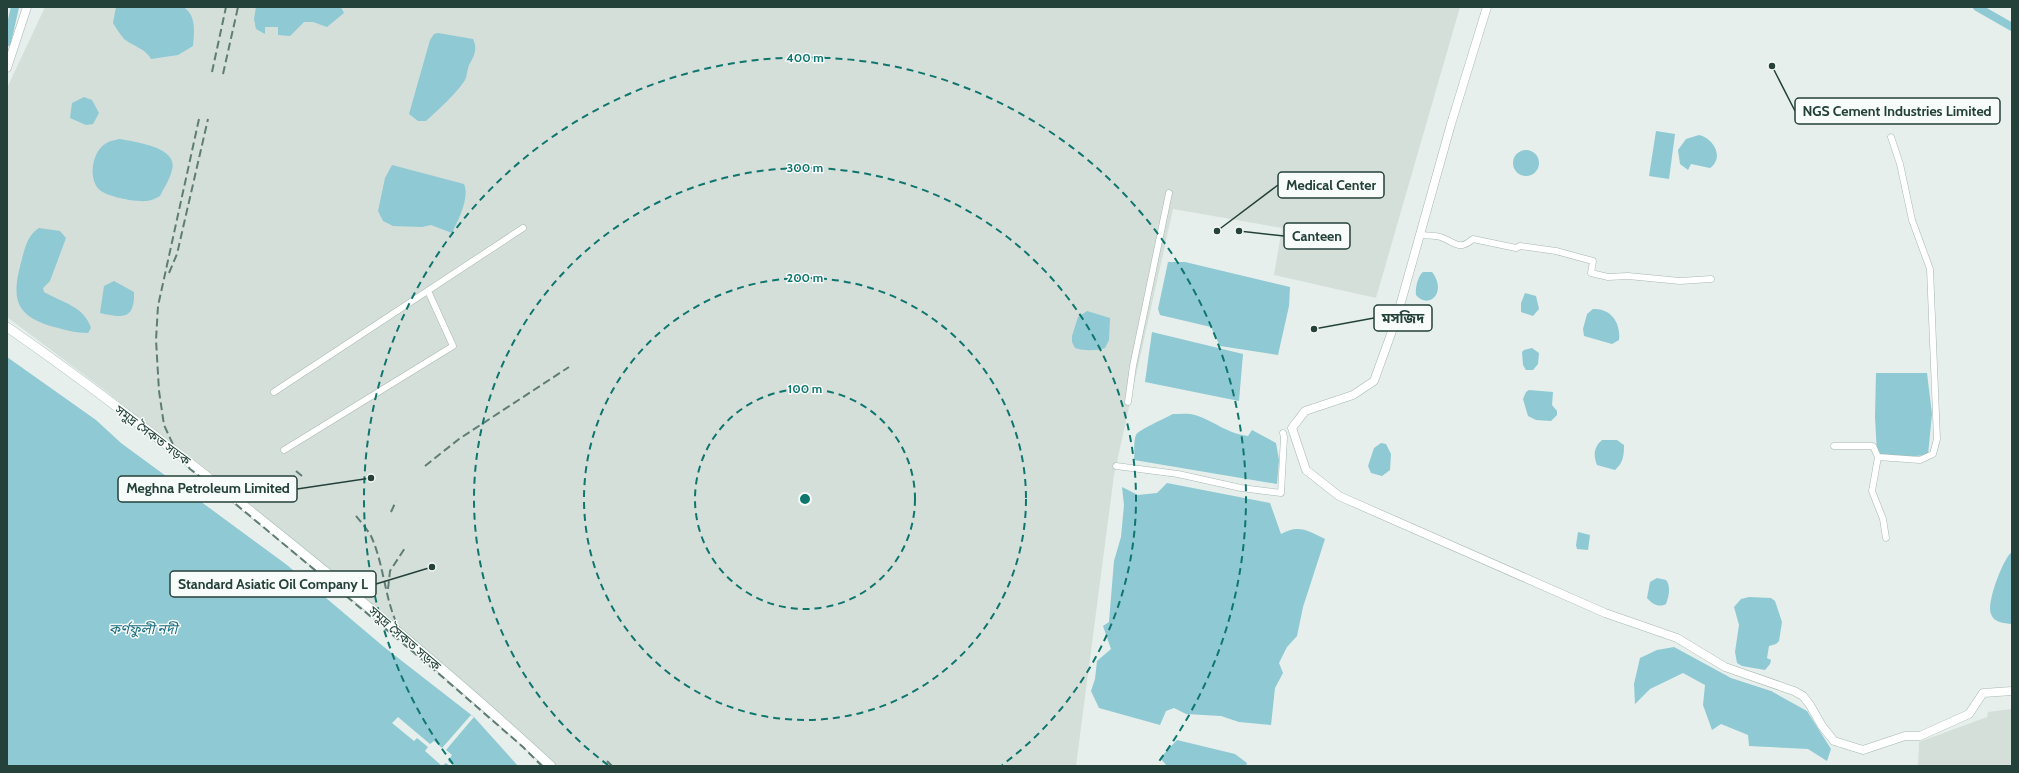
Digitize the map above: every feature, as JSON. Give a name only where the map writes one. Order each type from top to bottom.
[{"type":"main road","name":"সমুদ্র সৈকত সড়ক","points":[[7,327],[47,355],[187,460],[352,592],[514,732],[551,766]]},
{"type":"street","points":[[7,68],[27,7]]},
{"type":"street","points":[[1487,7],[1451,124],[1421,236],[1396,320],[1374,381],[1353,395],[1305,411],[1292,428],[1306,470],[1339,496],[1605,614],[1677,638],[1725,667],[1794,691],[1803,696],[1810,704],[1822,726],[1834,741],[1862,750],[1905,736],[1920,736],[1969,714],[1983,693],[2012,691]]},
{"type":"street","points":[[1878,457],[1920,460],[1932,454],[1937,439],[1930,269],[1912,220],[1900,164],[1891,137]]},
{"type":"street","points":[[1128,402],[1133,366],[1169,193]]},
{"type":"street","points":[[274,392],[523,228]]},
{"type":"street","points":[[1421,236],[1442,237],[1459,246],[1465,246],[1473,239],[1516,248],[1520,246],[1556,251],[1593,261],[1591,273],[1608,276],[1628,276],[1680,281],[1711,278]]},
{"type":"street","points":[[284,450],[453,346],[428,291]]},
{"type":"street","points":[[1116,466],[1178,474],[1241,488],[1281,492],[1283,473],[1283,433]]},
{"type":"street","points":[[1834,446],[1873,446],[1878,457],[1872,491],[1883,519],[1886,538]]},
{"type":"shaded area","points":[[45,7],[1460,7],[1376,298],[1274,275],[1282,228],[1173,209],[1114,475],[1076,766],[555,766],[107,392],[7,317],[7,88]]},
{"type":"shaded area","points":[[2012,709],[2012,766],[1918,766],[1919,742],[1987,717],[1988,712]]},
{"type":"water","points":[[116,7],[183,7],[193,19],[193,46],[178,55],[151,59],[143,50],[124,39],[118,31],[113,23]]},
{"type":"water","points":[[256,7],[341,7],[344,13],[327,27],[313,22],[304,22],[290,36],[278,35],[278,27],[265,27],[265,34],[256,29],[254,19]]},
{"type":"water","points":[[438,33],[473,39],[475,52],[469,65],[465,80],[457,90],[447,102],[426,121],[418,121],[409,114],[430,40],[434,34]]},
{"type":"water","points":[[84,97],[92,100],[99,113],[93,124],[86,125],[70,118],[72,103]]},
{"type":"water","points":[[1656,131],[1675,134],[1669,179],[1649,176]]},
{"type":"water","points":[[1699,135],[1709,140],[1713,144],[1717,154],[1717,159],[1710,168],[1691,164],[1688,170],[1680,164],[1678,150],[1686,139]]},
{"type":"water","points":[[120,139],[154,147],[169,156],[172,162],[172,170],[160,196],[148,201],[129,200],[105,193],[97,186],[94,181],[93,167],[97,153],[107,143]]},
{"type":"water","points":[[1526,150],[1535,154],[1539,163],[1535,172],[1526,176],[1517,172],[1513,163],[1517,154]]},
{"type":"water","points":[[392,165],[464,184],[466,196],[452,233],[431,225],[422,227],[393,226],[383,221],[378,211],[385,178]]},
{"type":"water","points":[[39,228],[60,231],[66,238],[50,281],[43,288],[44,292],[78,310],[88,321],[91,328],[88,333],[67,330],[41,323],[23,311],[19,304],[17,285],[23,255],[32,234]]},
{"type":"water","points":[[1168,262],[1185,262],[1290,287],[1289,306],[1278,355],[1220,346],[1211,327],[1160,315],[1158,309]]},
{"type":"water","points":[[1423,272],[1432,272],[1438,287],[1434,297],[1431,300],[1426,301],[1416,295],[1417,282]]},
{"type":"water","points":[[114,281],[134,292],[132,308],[126,315],[115,316],[100,313],[104,286]]},
{"type":"water","points":[[1525,293],[1536,296],[1539,309],[1533,316],[1521,312],[1521,303]]},
{"type":"water","points":[[1593,309],[1605,311],[1614,318],[1618,328],[1619,340],[1612,344],[1584,336],[1583,329],[1587,314]]},
{"type":"water","points":[[1087,311],[1110,318],[1109,340],[1105,348],[1082,350],[1075,348],[1072,342],[1072,336],[1078,317]]},
{"type":"water","points":[[1152,332],[1243,354],[1239,401],[1145,382]]},
{"type":"water","points":[[1532,348],[1539,353],[1538,364],[1533,370],[1526,370],[1523,365],[1522,352]]},
{"type":"water","name":"কর্ণফুলী নদী","points":[[7,357],[96,420],[121,443],[287,565],[384,647],[474,717],[518,766],[7,766]]},
{"type":"water","points":[[1876,373],[1927,373],[1932,414],[1928,455],[1903,457],[1877,454],[1875,417]]},
{"type":"water","points":[[1529,390],[1553,392],[1552,405],[1557,411],[1557,415],[1551,421],[1536,420],[1528,416],[1523,399],[1526,392]]},
{"type":"water","points":[[1173,414],[1195,415],[1226,430],[1248,436],[1252,430],[1276,443],[1279,460],[1277,484],[1134,460],[1136,435],[1147,427]]},
{"type":"water","points":[[1602,440],[1617,440],[1624,445],[1624,453],[1620,465],[1615,470],[1597,465],[1595,451],[1597,445]]},
{"type":"water","points":[[1381,443],[1386,444],[1391,454],[1390,470],[1382,476],[1371,473],[1368,466],[1374,448]]},
{"type":"water","points":[[1167,483],[1270,503],[1281,534],[1293,529],[1298,529],[1308,531],[1325,539],[1303,607],[1297,636],[1287,647],[1279,663],[1283,673],[1275,688],[1271,725],[1239,722],[1221,716],[1186,714],[1174,708],[1166,711],[1160,725],[1099,708],[1091,691],[1095,679],[1097,661],[1111,649],[1103,626],[1109,622],[1114,561],[1121,537],[1124,505],[1122,487],[1138,495],[1157,493]]},
{"type":"water","points":[[1578,532],[1590,535],[1588,550],[1577,549],[1576,545]]},
{"type":"water","points":[[2012,552],[2012,624],[2000,622],[1994,619],[1990,609],[1996,582],[2004,563]]},
{"type":"water","points":[[1657,578],[1666,580],[1669,585],[1666,604],[1661,606],[1656,605],[1647,598],[1650,582]]},
{"type":"water","points":[[1749,597],[1771,598],[1775,601],[1782,622],[1779,641],[1776,644],[1769,646],[1767,658],[1771,660],[1770,664],[1765,670],[1742,666],[1737,663],[1735,652],[1739,625],[1734,607],[1741,599]]},
{"type":"water","points":[[1674,647],[1731,678],[1771,691],[1807,711],[1831,749],[1827,761],[1808,749],[1749,746],[1748,735],[1721,724],[1712,730],[1703,705],[1705,685],[1683,673],[1650,689],[1635,704],[1634,684],[1640,658],[1657,650]]},
{"type":"water","points":[[1177,740],[1235,754],[1247,763],[1246,766],[1167,766],[1160,758]]},
{"type":"pier","points":[[471,715],[474,717],[446,750],[452,755],[448,761],[454,766],[450,766],[446,763],[442,766],[425,751],[428,747],[417,738],[414,741],[392,723],[398,717],[430,744],[434,741],[442,748]]},
{"type":"waterway","points":[[7,42],[15,7]]},
{"type":"waterway","points":[[1977,7],[2012,27]]},
{"type":"railway","points":[[212,72],[226,7]]},
{"type":"railway","points":[[223,74],[238,7]]},
{"type":"railway","points":[[199,119],[158,306],[156,340],[159,391],[164,425],[177,453],[190,469],[232,501],[424,661],[523,747],[542,766]]},
{"type":"railway","points":[[169,273],[177,254],[208,119]]},
{"type":"railway","points":[[425,466],[459,439],[569,367]]},
{"type":"railway","points":[[296,471],[302,476]]},
{"type":"railway","points":[[391,512],[396,501]]},
{"type":"railway","points":[[356,516],[371,536],[380,563],[390,605],[401,632],[409,644]]},
{"type":"railway","points":[[388,589],[390,571],[405,548]]},
{"type":"railway","points":[[607,761],[612,766]]},
{"type":"place","name":"NGS Cement Industries Limited","points":[[1772,66]]},
{"type":"place","name":"Medical Center","points":[[1217,231]]},
{"type":"place","name":"Canteen","points":[[1239,231]]},
{"type":"place","name":"মসজিদ","points":[[1314,329]]},
{"type":"place","name":"Meghna Petroleum Limited","points":[[371,478]]},
{"type":"place","name":"Standard Asiatic Oil Company L","points":[[432,567]]}]
